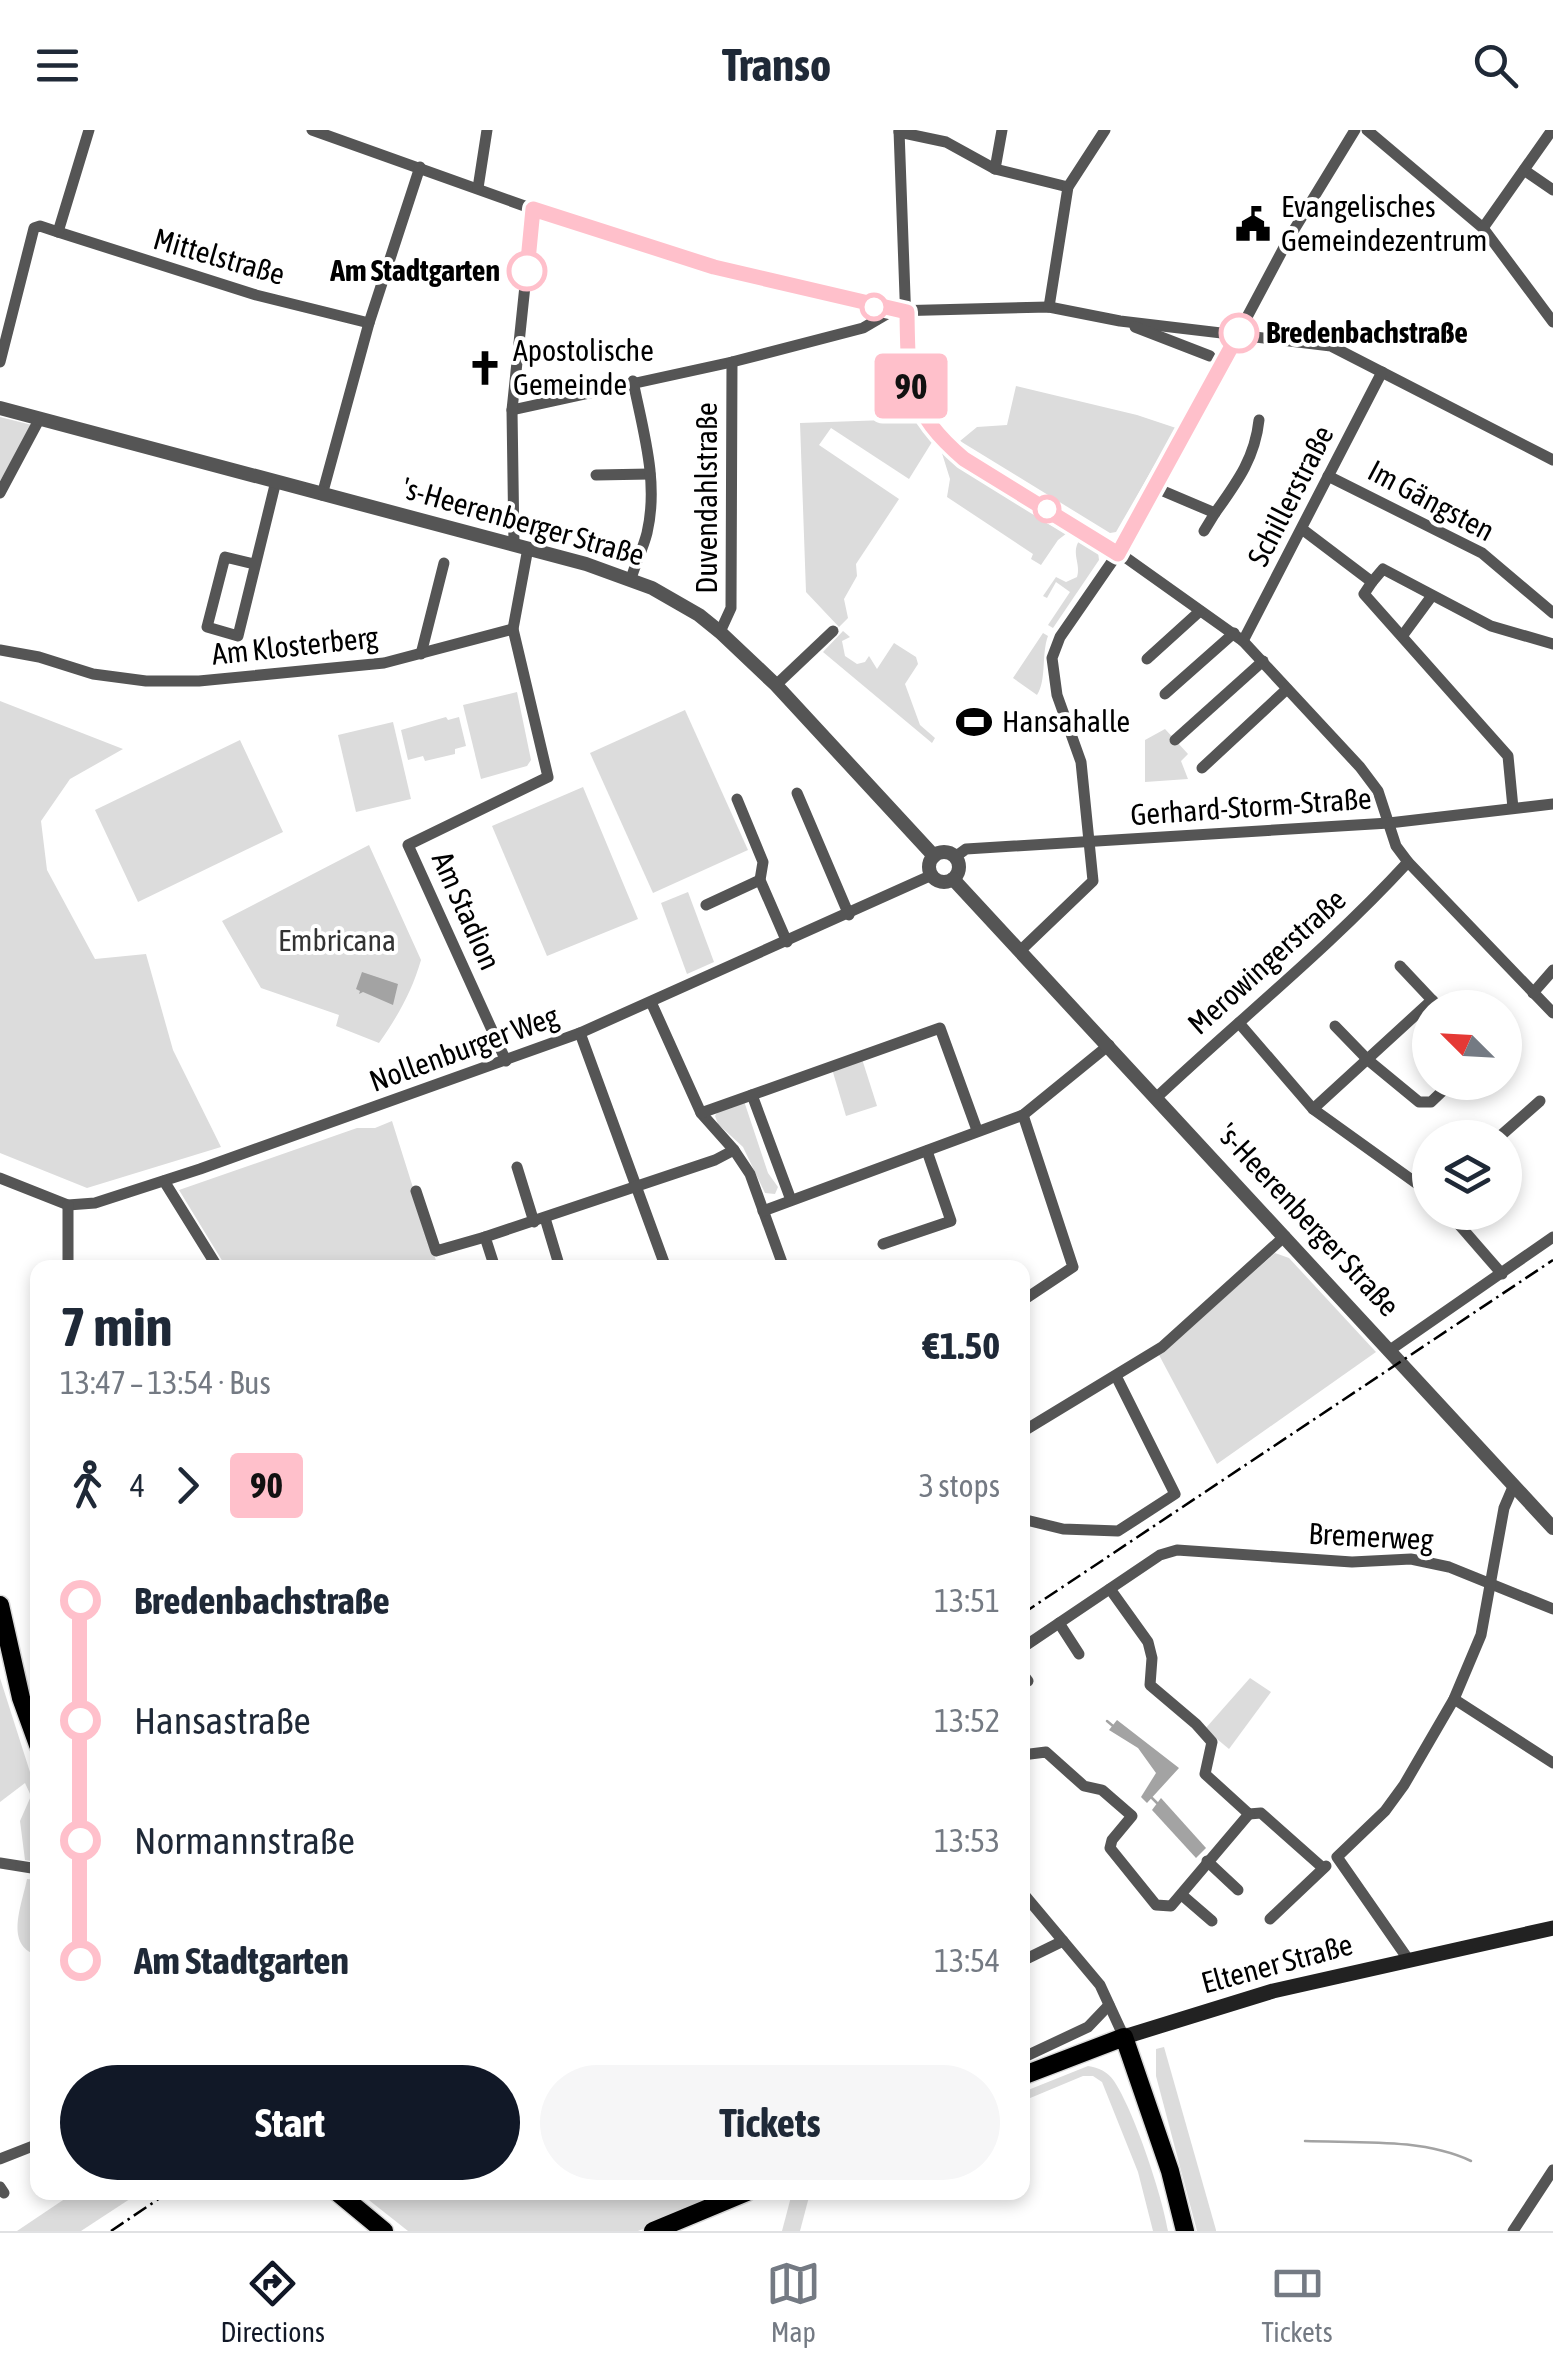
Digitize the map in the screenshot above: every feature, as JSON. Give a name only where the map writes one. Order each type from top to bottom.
[{"type":"main road","points":[[0,1605],[30,1722]]},
{"type":"main road","name":"Eltener Straße","points":[[1030,2073],[1124,2036],[1241,2000],[1553,1928]]},
{"type":"main road","points":[[1124,2036],[1170,2171],[1184,2231]]},
{"type":"main road","points":[[347,2200],[384,2231]]},
{"type":"main road","points":[[653,2231],[728,2200]]},
{"type":"street","points":[[58,232],[89,130]]},
{"type":"street","points":[[312,130],[533,209],[714,267],[892,311],[1049,308],[1120,321],[1331,346],[1553,460]]},
{"type":"street","points":[[478,188],[487,130]]},
{"type":"street","points":[[995,169],[1002,130]]},
{"type":"street","points":[[1049,308],[1068,187],[1105,130]]},
{"type":"street","points":[[1021,950],[1093,881],[1081,762],[1058,695],[1052,658],[1060,637],[1118,554],[1289,238],[1356,130]]},
{"type":"street","points":[[1367,130],[1483,228],[1553,322]]},
{"type":"street","points":[[1483,228],[1552,130]]},
{"type":"street","points":[[1068,187],[995,169],[946,142],[899,131],[908,379],[924,416],[942,440],[964,459],[1118,554],[1238,637],[1360,767],[1378,791],[1396,846],[1408,862],[1553,1013]]},
{"type":"street","points":[[322,495],[369,323],[420,168]]},
{"type":"street","points":[[1524,170],[1553,190]]},
{"type":"street","points":[[513,629],[521,547],[512,410],[533,209]]},
{"type":"street","name":"Mittelstraße","points":[[0,362],[34,228],[40,226],[256,295],[369,323]]},
{"type":"street","points":[[512,410],[732,362],[863,328],[892,311]]},
{"type":"street","points":[[1120,321],[1210,356]]},
{"type":"street","name":"Duvendahlstraße","points":[[720,632],[731,608],[732,362]]},
{"type":"street","name":"Schillerstraße","points":[[1238,637],[1302,529],[1382,372]]},
{"type":"street","points":[[630,579],[648,532],[650,474],[650,452],[633,382]]},
{"type":"street","name":"'s-Heerenberger Straße","points":[[0,408],[630,579],[699,614],[720,632],[776,686],[934,856]]},
{"type":"street","points":[[0,494],[40,418]]},
{"type":"street","points":[[1204,530],[1248,466],[1257,443],[1259,420]]},
{"type":"street","points":[[596,475],[650,474]]},
{"type":"street","name":"Im Gängsten","points":[[1328,476],[1482,553],[1553,613]]},
{"type":"street","points":[[254,564],[224,557],[206,627],[238,636],[276,481]]},
{"type":"street","points":[[1156,488],[1215,513]]},
{"type":"street","points":[[1302,529],[1372,582]]},
{"type":"street","points":[[421,654],[444,563]]},
{"type":"street","points":[[1513,808],[1508,756],[1364,594],[1383,569],[1491,626],[1553,644]]},
{"type":"street","points":[[1403,635],[1431,597]]},
{"type":"street","points":[[1147,658],[1200,610]]},
{"type":"street","name":"Am Klosterberg","points":[[0,650],[93,674],[199,681],[384,663],[513,629]]},
{"type":"street","name":"Am Stadion","points":[[506,1060],[408,844],[548,777],[513,629]]},
{"type":"street","points":[[776,686],[834,631]]},
{"type":"street","points":[[1165,694],[1238,637]]},
{"type":"street","points":[[1175,740],[1262,661]]},
{"type":"street","points":[[1202,768],[1287,689]]},
{"type":"street","points":[[797,793],[849,915]]},
{"type":"street","points":[[736,799],[763,862],[760,880],[787,942]]},
{"type":"street","name":"Gerhard-Storm-Straße","points":[[955,857],[966,849],[1389,823],[1553,804]]},
{"type":"street","points":[[946,852],[955,857],[958,869],[953,879],[944,882],[932,876],[929,864],[934,856],[946,852]]},
{"type":"street","name":"Merowingerstraße","points":[[1158,1097],[1322,950],[1408,862]]},
{"type":"street","name":"Nollenburger Weg","points":[[68,1204],[95,1203],[164,1180],[580,1033],[932,876]]},
{"type":"street","name":"'s-Heerenberger Straße","points":[[953,879],[1553,1528]]},
{"type":"street","points":[[706,905],[760,880]]},
{"type":"street","points":[[1400,966],[1423,990]]},
{"type":"street","points":[[1533,993],[1553,970]]},
{"type":"street","points":[[651,1002],[701,1113],[750,1174],[781,1260]]},
{"type":"street","points":[[1238,1023],[1313,1109],[1412,1180]]},
{"type":"street","points":[[1313,1109],[1412,1024]]},
{"type":"street","points":[[1336,1026],[1368,1060],[1412,1096]]},
{"type":"street","points":[[701,1113],[940,1028],[976,1130]]},
{"type":"street","points":[[580,1033],[663,1260]]},
{"type":"street","points":[[763,1211],[1023,1115],[1109,1045]]},
{"type":"street","points":[[752,1095],[791,1200]]},
{"type":"street","points":[[1518,1120],[1540,1101]]},
{"type":"street","points":[[1023,1115],[1073,1268],[1030,1295]]},
{"type":"street","points":[[416,1191],[436,1252],[540,1220],[734,1150]]},
{"type":"street","points":[[884,1244],[951,1221],[927,1150]]},
{"type":"street","points":[[517,1168],[557,1260]]},
{"type":"street","points":[[0,1178],[68,1204],[68,1260]]},
{"type":"street","points":[[164,1180],[213,1260]]},
{"type":"street","points":[[1464,1230],[1502,1274]]},
{"type":"street","points":[[1030,1427],[1162,1347],[1285,1236]]},
{"type":"street","points":[[485,1237],[492,1260]]},
{"type":"street","points":[[1390,1350],[1553,1237]]},
{"type":"street","points":[[1030,1521],[1063,1529],[1118,1531],[1175,1494],[1116,1376]]},
{"type":"street","points":[[1270,1919],[1384,1811],[1404,1785],[1454,1699],[1482,1635],[1504,1508],[1513,1487]]},
{"type":"street","name":"Bremerweg","points":[[1110,1590],[1160,1555],[1177,1550],[1352,1562],[1411,1559],[1448,1567],[1553,1609]]},
{"type":"street","points":[[1030,1643],[1110,1590],[1148,1642],[1152,1658],[1150,1685],[1212,1742],[1205,1774],[1249,1814]]},
{"type":"street","points":[[1059,1623],[1079,1654]]},
{"type":"street","points":[[1454,1699],[1553,1763]]},
{"type":"street","points":[[1030,1755],[1046,1752],[1084,1786],[1102,1790],[1132,1816],[1110,1848],[1156,1905],[1171,1906],[1182,1896],[1249,1814],[1261,1813],[1323,1868]]},
{"type":"street","points":[[1337,1857],[1408,1959]]},
{"type":"street","points":[[1207,1861],[1238,1890]]},
{"type":"street","points":[[0,1864],[30,1868]]},
{"type":"street","points":[[1182,1896],[1212,1921]]},
{"type":"street","points":[[1030,1901],[1100,1985],[1124,2036]]},
{"type":"street","points":[[1030,1957],[1063,1940]]},
{"type":"street","points":[[1030,2054],[1088,2028],[1110,2004]]},
{"type":"street","points":[[0,2160],[30,2147]]},
{"type":"street","points":[[1514,2231],[1553,2170]]},
{"type":"green space","points":[[1016,386],[1176,428],[1116,532],[1110,533],[960,441],[977,427],[1007,425]]},
{"type":"green space","points":[[0,417],[32,425],[0,481]]},
{"type":"green space","points":[[915,419],[932,442],[909,479],[831,428],[819,445],[899,499],[856,564],[857,576],[844,599],[848,618],[839,627],[806,592],[800,423]]},
{"type":"green space","points":[[941,450],[977,478],[1039,515],[1038,519],[1067,533],[1041,565],[1031,559],[1033,554],[947,497],[950,479]]},
{"type":"green space","points":[[1079,541],[1098,552],[1099,560],[1053,628],[1048,625],[1070,592],[1056,582],[1047,598],[1043,596],[1056,577],[1066,582],[1077,577]]},
{"type":"green space","points":[[843,631],[850,637],[842,641],[845,656],[857,664],[869,656],[877,669],[894,643],[916,657],[918,664],[905,684],[920,725],[935,738],[932,743],[823,652]]},
{"type":"green space","points":[[1043,633],[1048,636],[1037,695],[1013,678]]},
{"type":"green space","points":[[517,692],[531,760],[527,766],[481,779],[463,705]]},
{"type":"green space","points":[[0,701],[123,749],[70,779],[41,821],[47,870],[95,959],[146,954],[173,1050],[221,1147],[87,1188],[0,1153]]},
{"type":"green space","points":[[685,710],[748,850],[653,893],[590,753]]},
{"type":"green space","points":[[459,717],[466,746],[455,749],[455,754],[425,761],[423,756],[408,760],[401,730]]},
{"type":"green space","points":[[393,722],[411,799],[356,812],[338,735]]},
{"type":"green space","points":[[1165,729],[1188,754],[1181,761],[1188,779],[1145,782],[1145,740]]},
{"type":"green space","points":[[240,740],[283,832],[138,902],[95,810]]},
{"type":"green space","points":[[583,787],[638,919],[547,956],[492,826]]},
{"type":"green space","name":"Embricana","points":[[369,845],[421,960],[404,1003],[379,1043],[336,1026],[339,1015],[261,988],[222,921]]},
{"type":"green space","points":[[688,892],[714,962],[687,974],[661,903]]},
{"type":"green space","points":[[862,1059],[877,1106],[846,1116],[832,1069]]},
{"type":"green space","points":[[744,1101],[768,1173],[778,1187],[775,1194],[765,1193],[743,1147],[718,1124],[715,1116],[718,1111]]},
{"type":"green space","points":[[392,1121],[436,1260],[222,1260],[179,1190],[357,1128],[375,1128]]},
{"type":"green space","points":[[1275,1253],[1289,1258],[1376,1352],[1217,1464],[1159,1355]]},
{"type":"green space","points":[[0,1678],[30,1772],[30,1794],[25,1783],[0,1802]]},
{"type":"green space","points":[[1250,1678],[1271,1692],[1229,1749],[1205,1729]]},
{"type":"green space","points":[[30,1798],[30,1861],[25,1860],[20,1821]]},
{"type":"green space","points":[[30,1879],[30,1952],[18,1933],[19,1912]]},
{"type":"green space","points":[[1164,2047],[1216,2231],[1197,2231],[1156,2076],[1156,2049]]},
{"type":"green space","points":[[1088,2066],[1109,2075],[1130,2112],[1146,2154],[1168,2231],[1153,2231],[1138,2172],[1102,2082],[1093,2076],[1083,2076],[1030,2098],[1030,2089]]},
{"type":"green space","points":[[63,2200],[128,2200],[81,2231],[17,2231]]},
{"type":"green space","points":[[369,2200],[714,2200],[638,2231],[408,2231]]},
{"type":"green space","points":[[790,2200],[808,2200],[800,2231],[782,2231]]},
{"type":"shaded area","points":[[362,972],[398,984],[393,1005],[363,992],[359,994],[356,989]]},
{"type":"shaded area","points":[[1117,1720],[1179,1768],[1147,1803],[1141,1797],[1156,1773],[1138,1748],[1109,1730]]},
{"type":"shaded area","points":[[1161,1798],[1206,1848],[1196,1858],[1152,1810]]},
{"type":"waterway","points":[[1107,1721],[1113,1726]]},
{"type":"waterway","points":[[1152,1798],[1157,1803]]},
{"type":"waterway","points":[[1305,2141],[1411,2145],[1471,2161]]},
{"type":"railway","points":[[1030,1609],[1553,1260]]},
{"type":"railway","points":[[111,2231],[157,2200]]},
{"type":"bus line","name":"90","points":[[527,271],[533,209],[714,267],[907,312],[908,379],[924,416],[942,440],[964,459],[1118,554],[1239,333]]},
{"type":"place","name":"Evangelisches Gemeindezentrum","points":[[1253,224]]},
{"type":"place","name":"Am Stadtgarten","points":[[527,271]]},
{"type":"place","name":"Bredenbachstraße","points":[[1239,333]]},
{"type":"place","name":"Apostolische Gemeinde","points":[[485,368]]},
{"type":"place","name":"Hansahalle","points":[[974,722]]}]
